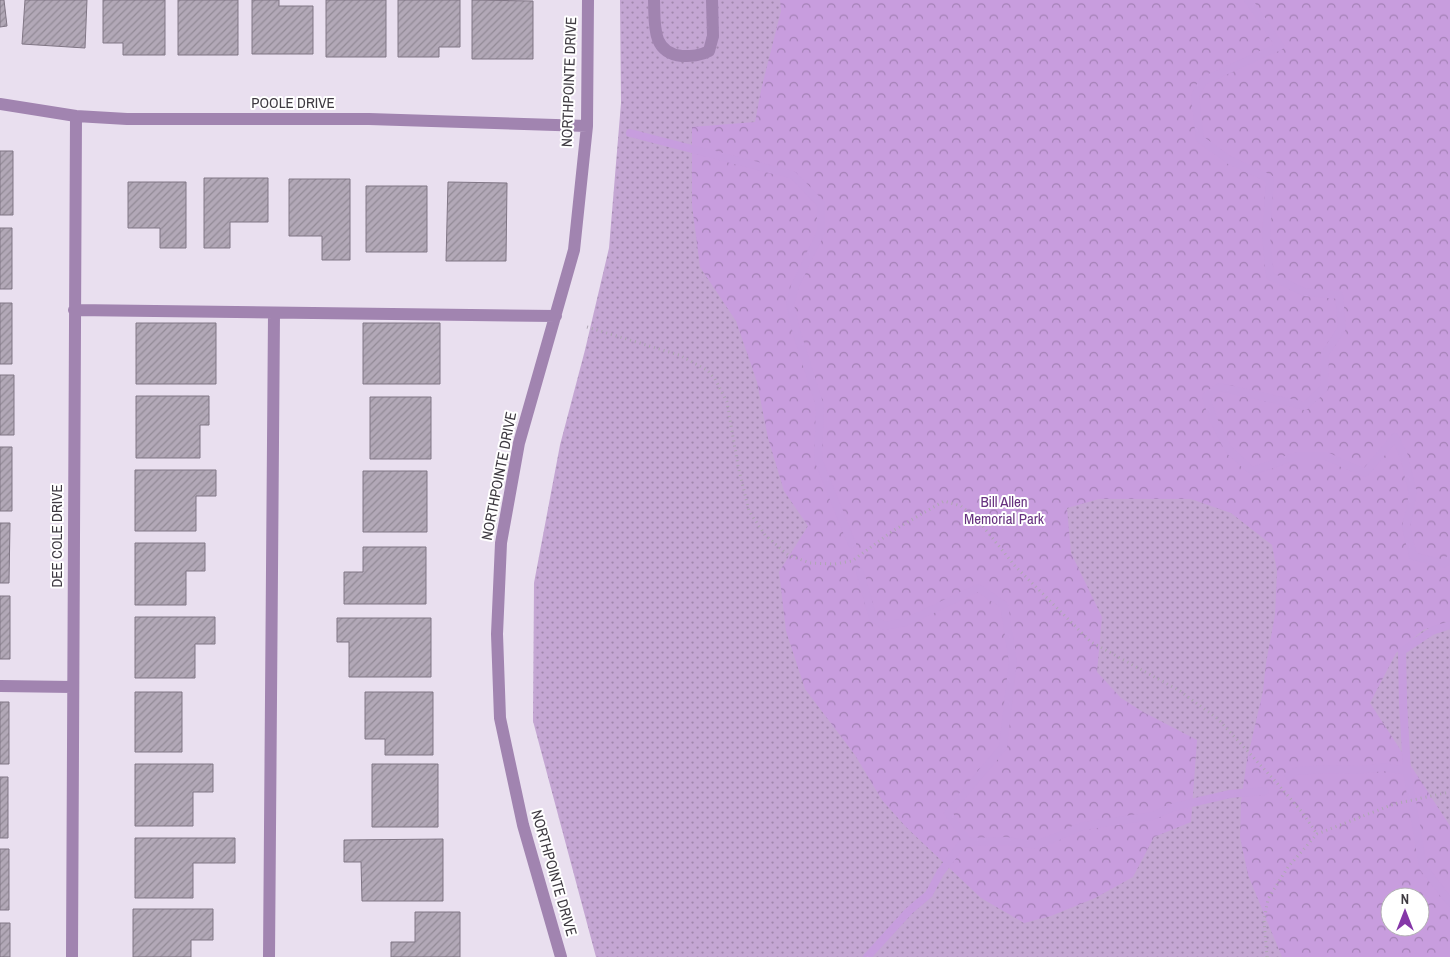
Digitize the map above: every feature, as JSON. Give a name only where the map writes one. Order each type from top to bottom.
[{"type":"street","name":"NORTHPOINTE DRIVE","points":[[561,957],[523,825],[500,718],[497,634],[502,543],[519,443],[574,250],[587,126],[588,0]]},
{"type":"street","points":[[654,0],[655,29],[659,44],[668,53],[681,56],[700,56],[709,51],[714,36],[712,0]]},
{"type":"street","name":"POOLE DRIVE","points":[[0,104],[76,116],[127,120],[369,120],[587,126]]},
{"type":"street","name":"DEE COLE DRIVE","points":[[72,957],[76,116]]},
{"type":"street","points":[[74,310],[556,316]]},
{"type":"street","points":[[269,957],[274,313]]},
{"type":"street","points":[[0,686],[73,687]]},
{"type":"path","points":[[587,327],[678,355],[707,370],[715,378],[727,402],[738,466],[749,511],[765,535],[788,555],[810,564],[835,564],[852,561],[894,530],[944,501],[961,506],[977,519],[1015,566],[1091,642],[1180,691],[1218,719],[1302,812],[1317,834]]},
{"type":"path","points":[[1267,957],[1264,921],[1268,899],[1288,867],[1317,834],[1394,804],[1450,792]]},
{"type":"green space","name":"Bill Allen Memorial Park","points":[[620,0],[1450,0],[1450,957],[596,957],[533,721],[534,583],[560,445],[609,248],[621,103]]},
{"type":"green space","name":"Bill Allen Memorial Park","points":[[780,0],[1450,0],[1450,621],[1423,630],[1396,653],[1370,703],[1450,826],[1450,957],[1282,957],[1248,875],[1240,837],[1241,801],[1247,760],[1263,691],[1275,615],[1277,571],[1272,545],[1231,513],[1191,499],[1099,499],[1067,508],[1071,553],[1102,617],[1097,672],[1121,698],[1143,712],[1197,740],[1191,822],[1154,837],[1133,877],[1095,898],[1051,916],[1024,923],[981,898],[906,827],[882,800],[855,755],[805,689],[786,631],[779,572],[808,526],[784,491],[768,438],[757,382],[736,321],[700,267],[692,205],[692,127],[755,122],[781,11]]},
{"type":"building","points":[[0,0],[4,0],[7,26],[0,27]]},
{"type":"building","points":[[25,0],[87,0],[85,48],[22,44]]},
{"type":"building","points":[[103,0],[165,0],[165,55],[123,55],[123,43],[103,43]]},
{"type":"building","points":[[178,0],[238,0],[238,55],[178,55]]},
{"type":"building","points":[[252,0],[279,0],[279,6],[313,6],[313,54],[252,54]]},
{"type":"building","points":[[326,0],[386,0],[386,57],[326,57]]},
{"type":"building","points":[[398,0],[460,0],[460,47],[439,47],[439,57],[398,57]]},
{"type":"building","points":[[472,0],[533,1],[533,59],[472,59]]},
{"type":"building","points":[[0,151],[13,151],[13,215],[0,215]]},
{"type":"building","points":[[204,178],[268,178],[268,222],[230,222],[230,248],[204,248]]},
{"type":"building","points":[[289,179],[350,179],[350,260],[322,260],[322,236],[289,236]]},
{"type":"building","points":[[128,182],[186,182],[186,248],[160,248],[160,228],[128,228]]},
{"type":"building","points":[[448,182],[507,183],[506,261],[446,261]]},
{"type":"building","points":[[366,186],[427,186],[427,252],[366,252]]},
{"type":"building","points":[[0,228],[12,228],[12,289],[0,289]]},
{"type":"building","points":[[0,303],[12,303],[12,364],[0,364]]},
{"type":"building","points":[[136,323],[216,323],[216,384],[136,384]]},
{"type":"building","points":[[363,323],[440,323],[440,384],[363,384]]},
{"type":"building","points":[[0,375],[14,375],[14,435],[0,435]]},
{"type":"building","points":[[136,396],[209,396],[209,425],[200,425],[200,458],[136,458]]},
{"type":"building","points":[[370,397],[431,397],[431,459],[370,459]]},
{"type":"building","points":[[0,447],[12,447],[12,511],[0,511]]},
{"type":"building","points":[[135,470],[216,470],[216,496],[196,496],[196,531],[135,531]]},
{"type":"building","points":[[363,471],[427,471],[427,532],[363,532]]},
{"type":"building","points":[[0,523],[10,523],[9,583],[0,583]]},
{"type":"building","points":[[135,543],[205,543],[205,571],[186,571],[186,605],[135,605]]},
{"type":"building","points":[[363,547],[426,547],[426,604],[344,604],[344,572],[363,572]]},
{"type":"building","points":[[0,596],[10,596],[10,659],[0,659]]},
{"type":"building","points":[[135,617],[215,617],[215,644],[195,644],[195,678],[135,678]]},
{"type":"building","points":[[337,618],[431,618],[431,677],[349,677],[349,642],[337,642]]},
{"type":"building","points":[[135,692],[182,692],[182,752],[135,752]]},
{"type":"building","points":[[365,692],[433,692],[433,755],[385,755],[385,739],[365,739]]},
{"type":"building","points":[[0,702],[9,702],[9,764],[0,764]]},
{"type":"building","points":[[135,764],[213,764],[213,792],[193,792],[193,826],[135,826]]},
{"type":"building","points":[[372,764],[438,764],[438,827],[372,827]]},
{"type":"building","points":[[0,777],[8,777],[8,838],[0,838]]},
{"type":"building","points":[[135,838],[235,838],[235,863],[193,863],[193,898],[135,898]]},
{"type":"building","points":[[443,839],[443,901],[362,901],[361,862],[344,862],[344,840]]},
{"type":"building","points":[[0,849],[9,849],[9,910],[0,910]]},
{"type":"building","points":[[133,909],[213,909],[213,940],[191,940],[191,957],[133,957]]},
{"type":"building","points":[[415,912],[460,912],[460,957],[391,957],[391,942],[415,942]]},
{"type":"building","points":[[0,923],[10,923],[10,957],[0,957]]},
{"type":"waterway","points":[[1248,0],[1280,46],[1203,81],[1195,96],[1200,139],[1229,160],[1270,179],[1266,236],[1270,276],[1304,292],[1339,295],[1342,328],[1325,354],[1324,388],[1305,406],[1219,387],[1206,397],[1214,421],[1229,450],[1252,471],[1297,456],[1326,456],[1365,473],[1395,437],[1404,456],[1413,494],[1406,527],[1413,556],[1444,564],[1450,559]]},
{"type":"waterway","points":[[630,133],[793,175],[821,204],[821,232],[795,286],[790,305],[820,406],[818,459],[852,544]]},
{"type":"waterway","points":[[860,572],[873,618],[884,626],[906,622],[978,588],[1004,605],[1013,661],[1003,747],[948,813],[968,842],[1006,841],[1037,845],[1083,826],[1152,816],[1174,807],[1230,794],[1265,791]]},
{"type":"waterway","points":[[1450,625],[1432,631],[1402,651],[1407,771],[1423,867],[1450,902]]},
{"type":"waterway","points":[[1289,776],[1297,771],[1327,769],[1359,770],[1384,767],[1407,771]]},
{"type":"waterway","points":[[867,957],[909,911],[929,894],[940,873],[961,845],[968,842]]}]
